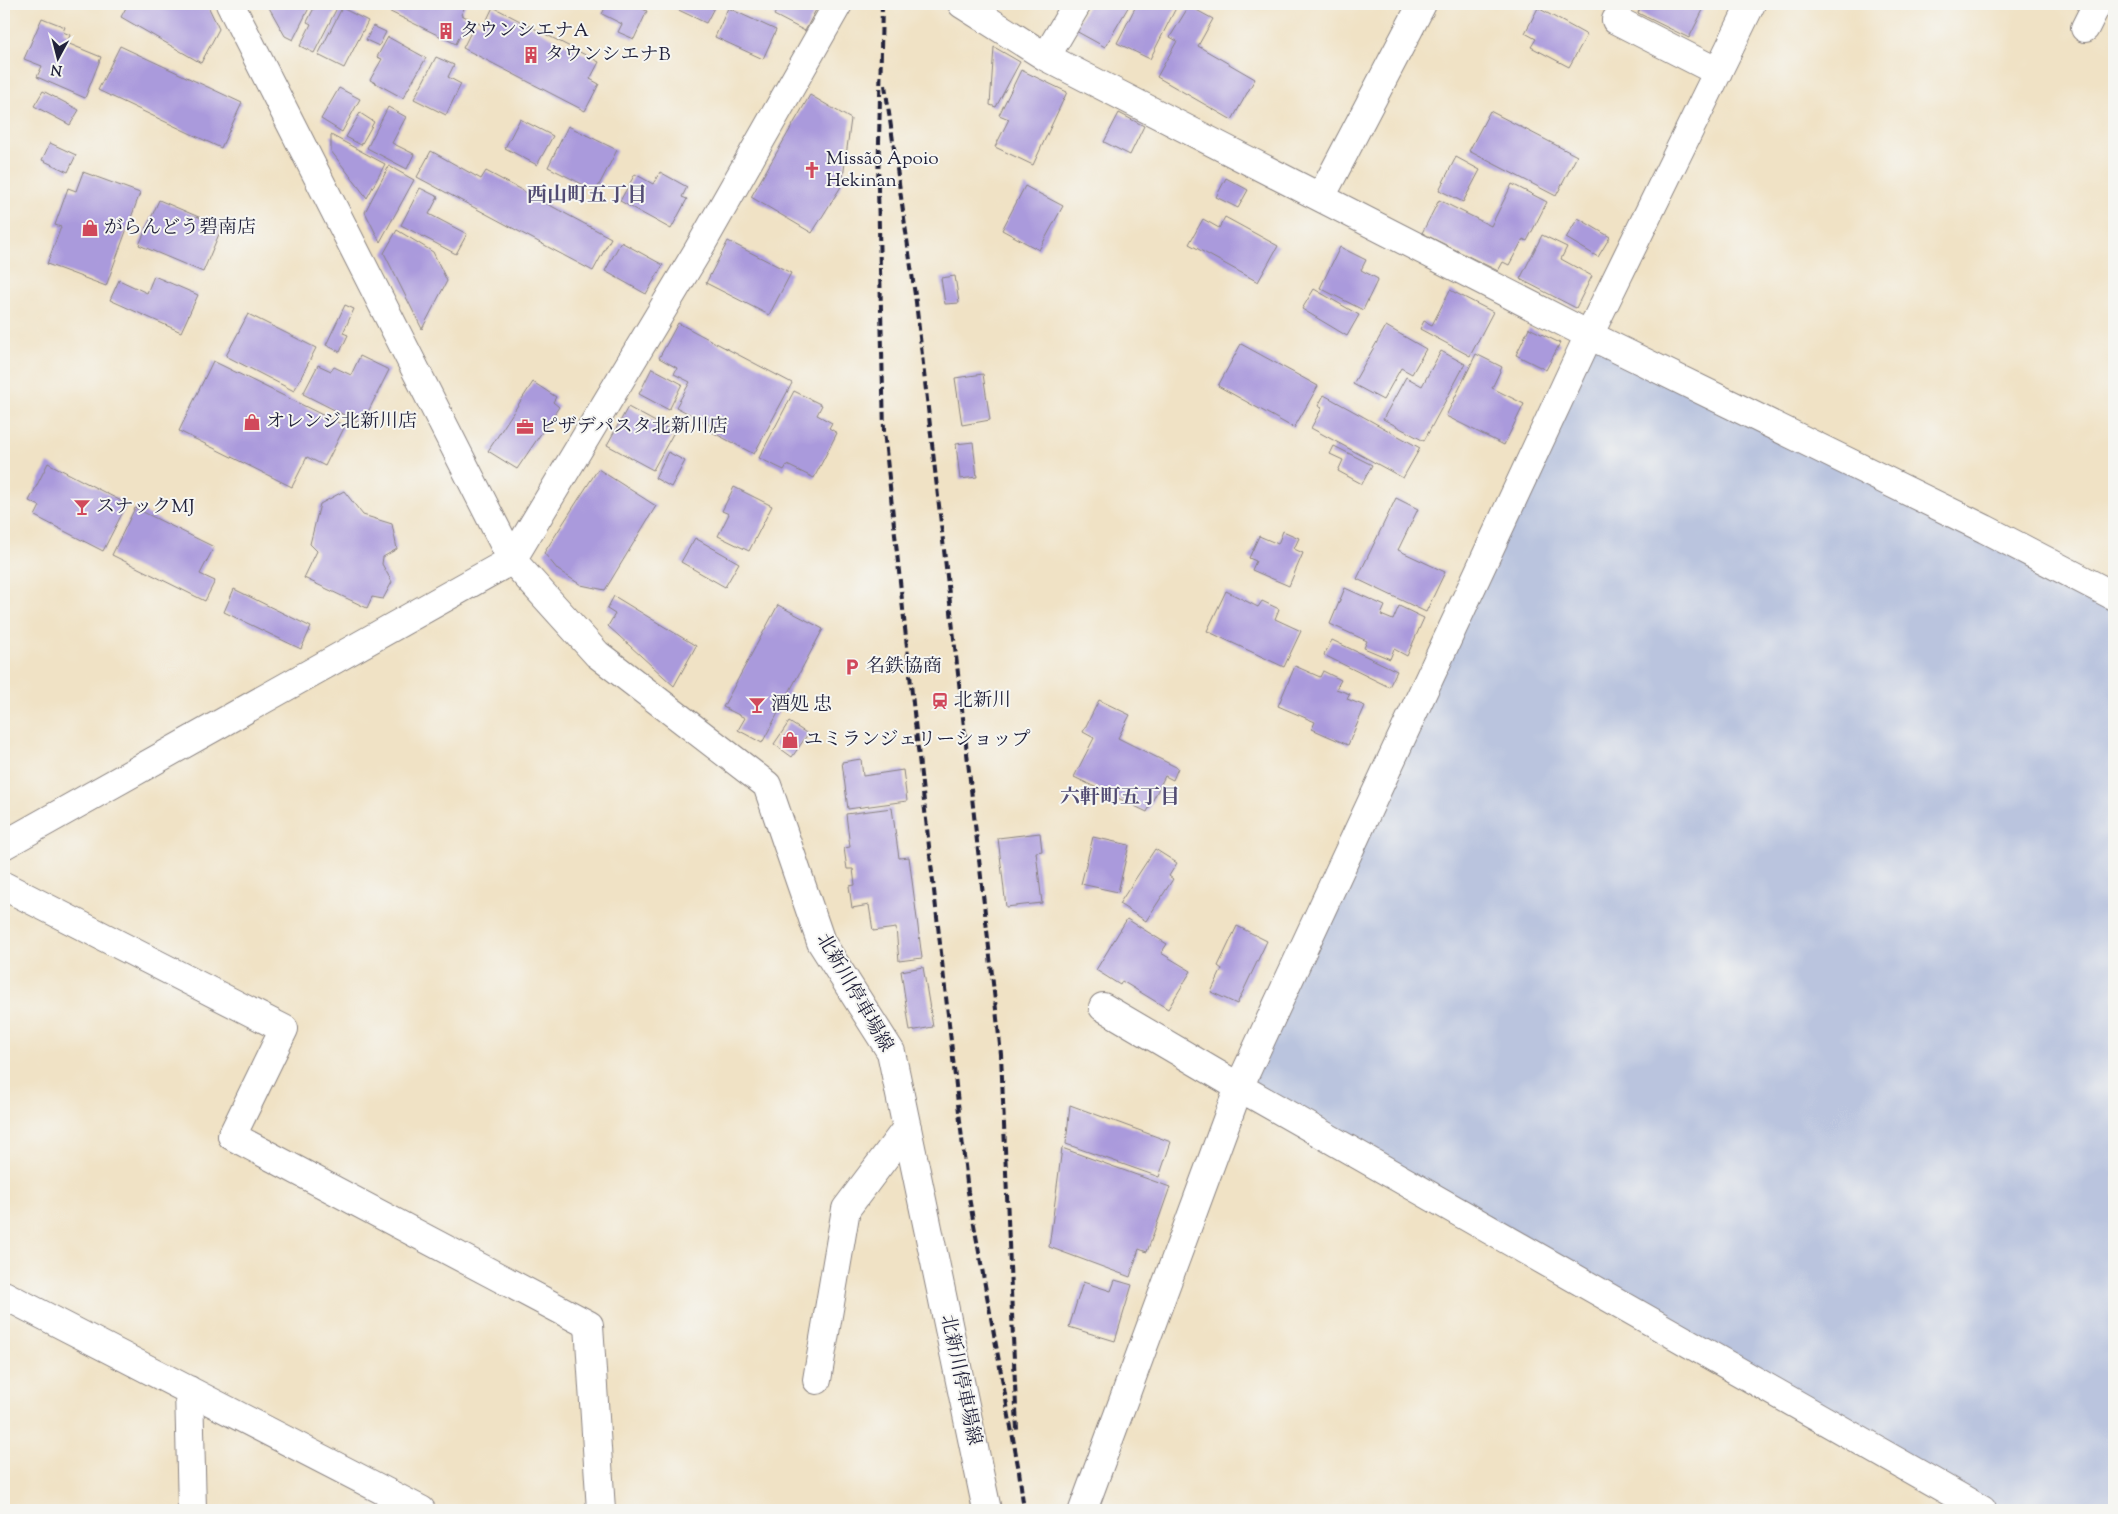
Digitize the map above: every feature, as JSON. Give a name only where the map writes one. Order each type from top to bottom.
[{"type":"street","name":"北新川停車場線","points":[[230,4],[512,560],[598,654],[767,785],[821,942],[891,1052],[987,1510]]},
{"type":"street","points":[[4,845],[512,560],[697,252],[838,4]]},
{"type":"street","points":[[962,4],[1046,57],[1589,335],[1976,525],[2114,596]]},
{"type":"street","points":[[1046,57],[1078,4]]},
{"type":"street","points":[[1320,197],[1422,4]]},
{"type":"street","points":[[1083,1510],[1239,1086],[1589,335],[1751,4]]},
{"type":"street","points":[[2085,28],[2098,4]]},
{"type":"street","points":[[1616,20],[1718,72]]},
{"type":"street","points":[[4,886],[284,1029],[232,1136],[589,1325],[601,1510]]},
{"type":"street","points":[[1104,1007],[1982,1510]]},
{"type":"street","points":[[817,1380],[846,1209],[907,1128]]},
{"type":"street","points":[[4,1295],[189,1390],[386,1501],[421,1510]]},
{"type":"street","points":[[189,1390],[192,1510]]},
{"type":"shaded area","points":[[1589,335],[2114,599],[2114,1510],[1982,1510],[1239,1087]]},
{"type":"building","points":[[128,4],[207,4],[219,29],[201,63],[121,17]]},
{"type":"building","points":[[267,4],[311,4],[293,40],[285,36]]},
{"type":"building","points":[[316,4],[329,4],[337,8],[314,53],[300,46],[311,24],[307,22]]},
{"type":"building","name":"タウンシエナA","points":[[374,4],[466,4],[461,15],[468,18],[456,44]]},
{"type":"building","points":[[607,4],[632,4],[647,11],[634,39],[618,32],[622,24],[602,14]]},
{"type":"building","points":[[666,4],[716,4],[706,23]]},
{"type":"building","points":[[754,4],[769,4],[766,10]]},
{"type":"building","points":[[780,4],[819,4],[805,31],[774,15]]},
{"type":"building","points":[[1089,4],[1130,4],[1105,47],[1074,30]]},
{"type":"building","points":[[1137,4],[1178,4],[1150,59],[1117,43]]},
{"type":"building","points":[[1642,4],[1695,4],[1704,8],[1689,38],[1638,13]]},
{"type":"building","points":[[1189,6],[1213,19],[1198,46],[1255,79],[1232,120],[1157,77],[1177,41],[1170,37]]},
{"type":"building","name":"タウンシエナB","points":[[493,7],[599,62],[590,79],[599,84],[585,111],[463,48],[476,22],[484,26]]},
{"type":"building","points":[[342,8],[368,21],[344,68],[318,55]]},
{"type":"building","points":[[728,8],[776,30],[763,59],[715,37]]},
{"type":"building","points":[[1538,8],[1587,35],[1569,67],[1531,47],[1536,39],[1525,33]]},
{"type":"building","points":[[42,18],[65,27],[63,32],[70,35],[67,43],[101,57],[85,98],[37,77],[42,66],[24,59]]},
{"type":"building","points":[[373,26],[386,32],[379,46],[366,40]]},
{"type":"building","points":[[388,37],[426,58],[403,98],[370,80],[382,59],[377,57]]},
{"type":"building","points":[[120,46],[242,103],[221,148],[98,90]]},
{"type":"building","points":[[994,47],[1020,62],[996,107],[990,105]]},
{"type":"building","points":[[436,57],[454,65],[448,77],[461,84],[446,115],[414,99]]},
{"type":"building","points":[[1021,70],[1067,92],[1033,165],[995,147],[1009,119],[999,115]]},
{"type":"building","points":[[339,88],[360,99],[342,132],[321,119]]},
{"type":"building","points":[[43,91],[79,110],[70,125],[34,106]]},
{"type":"building","points":[[810,95],[851,119],[842,185],[812,233],[751,197]]},
{"type":"building","points":[[388,107],[406,117],[392,143],[414,154],[407,169],[367,148]]},
{"type":"building","points":[[1490,111],[1577,156],[1556,196],[1469,151]]},
{"type":"building","points":[[360,113],[374,122],[361,145],[346,137]]},
{"type":"building","points":[[1119,113],[1144,126],[1130,155],[1104,142]]},
{"type":"building","points":[[520,119],[553,136],[537,165],[505,148]]},
{"type":"building","points":[[568,126],[617,150],[596,191],[548,167]]},
{"type":"building","points":[[331,135],[385,164],[367,198],[331,151]]},
{"type":"building","points":[[50,143],[76,155],[68,172],[42,160]]},
{"type":"building","points":[[431,151],[481,179],[486,171],[611,238],[593,271],[417,177]]},
{"type":"building","points":[[1456,157],[1480,170],[1463,202],[1439,190]]},
{"type":"building","points":[[389,166],[414,180],[380,242],[365,212]]},
{"type":"building","points":[[83,172],[140,193],[106,286],[47,264],[61,227],[55,225],[68,188],[76,191]]},
{"type":"building","points":[[660,172],[687,187],[682,197],[687,199],[671,229],[620,201],[635,174],[653,184]]},
{"type":"building","points":[[1226,178],[1248,190],[1238,208],[1216,197]]},
{"type":"building","points":[[1512,184],[1547,202],[1527,241],[1523,239],[1509,265],[1503,262],[1498,271],[1422,233],[1439,200],[1491,226]]},
{"type":"building","points":[[1025,186],[1063,206],[1039,250],[1002,230]]},
{"type":"building","points":[[420,188],[438,197],[429,214],[467,234],[456,254],[401,225]]},
{"type":"building","points":[[159,200],[222,227],[203,272],[139,245]]},
{"type":"building","points":[[1225,217],[1278,246],[1258,282],[1189,244],[1203,219],[1219,228]]},
{"type":"building","points":[[1578,218],[1610,237],[1598,257],[1566,238]]},
{"type":"building","points":[[397,230],[433,252],[447,281],[422,329],[384,253]]},
{"type":"building","points":[[1542,235],[1567,247],[1561,259],[1592,276],[1576,308],[1520,279]]},
{"type":"building","points":[[728,241],[791,273],[769,315],[706,283]]},
{"type":"building","points":[[621,242],[663,265],[646,294],[605,271]]},
{"type":"building","points":[[1340,247],[1366,260],[1361,270],[1378,279],[1363,310],[1320,288]]},
{"type":"building","points":[[154,276],[198,295],[181,332],[110,300],[119,280],[147,293]]},
{"type":"building","points":[[955,276],[959,303],[945,304],[941,278]]},
{"type":"building","points":[[1314,289],[1359,315],[1347,336],[1302,309]]},
{"type":"building","points":[[1450,290],[1493,312],[1470,356],[1420,329],[1424,321],[1432,325]]},
{"type":"building","points":[[345,305],[354,309],[343,333],[348,335],[340,352],[326,345]]},
{"type":"building","points":[[248,314],[316,348],[294,391],[226,356]]},
{"type":"building","points":[[678,323],[792,383],[754,454],[710,431],[712,426],[676,407],[690,382],[674,374],[677,368],[659,358]]},
{"type":"building","points":[[1386,326],[1426,349],[1412,374],[1401,368],[1383,400],[1353,384]]},
{"type":"building","points":[[1529,328],[1560,343],[1546,370],[1516,355]]},
{"type":"building","points":[[1241,344],[1318,386],[1294,428],[1218,386]]},
{"type":"building","points":[[1441,351],[1465,364],[1424,441],[1383,419],[1406,377],[1422,386]]},
{"type":"building","points":[[1476,354],[1502,367],[1492,388],[1524,404],[1504,445],[1446,416]]},
{"type":"building","points":[[360,356],[389,370],[362,424],[303,394],[318,365],[331,371],[334,367],[351,375]]},
{"type":"building","points":[[213,361],[345,426],[325,466],[307,457],[292,487],[179,431]]},
{"type":"building","points":[[652,368],[682,384],[669,410],[639,394]]},
{"type":"building","points":[[983,374],[990,420],[962,425],[955,378]]},
{"type":"building","points":[[533,382],[556,397],[553,402],[559,407],[517,469],[488,451]]},
{"type":"building","points":[[794,391],[822,405],[817,415],[832,423],[829,428],[837,433],[814,478],[787,465],[784,470],[759,458]]},
{"type":"building","points":[[1324,395],[1420,448],[1403,478],[1311,428],[1322,408],[1318,406]]},
{"type":"building","points":[[628,407],[674,432],[653,470],[607,445]]},
{"type":"building","points":[[973,442],[977,477],[960,479],[956,444]]},
{"type":"building","points":[[1334,446],[1372,465],[1362,484],[1338,471],[1343,460],[1330,454]]},
{"type":"building","points":[[668,452],[685,461],[671,487],[655,478]]},
{"type":"building","points":[[48,463],[127,504],[103,551],[35,516],[40,506],[29,501]]},
{"type":"building","points":[[598,469],[656,506],[605,590],[581,585],[558,570],[544,553]]},
{"type":"building","points":[[734,487],[772,506],[749,551],[718,536],[729,514],[722,511]]},
{"type":"building","points":[[344,491],[363,515],[392,524],[397,549],[383,557],[382,564],[392,582],[383,599],[372,597],[367,608],[304,578],[317,551],[310,544],[320,504]]},
{"type":"building","points":[[1396,498],[1418,509],[1398,550],[1445,572],[1426,612],[1357,579]]},
{"type":"building","points":[[135,508],[214,547],[200,574],[215,581],[205,601],[112,555]]},
{"type":"building","points":[[1283,531],[1299,538],[1294,549],[1303,553],[1289,586],[1252,570],[1256,561],[1249,558],[1259,536],[1278,544]]},
{"type":"building","points":[[695,538],[739,563],[725,587],[681,562]]},
{"type":"building","points":[[1345,588],[1385,606],[1381,615],[1393,620],[1399,606],[1424,618],[1407,656],[1394,649],[1390,659],[1364,648],[1367,641],[1330,624]]},
{"type":"building","points":[[234,589],[311,627],[301,649],[224,612]]},
{"type":"building","points":[[1226,591],[1258,607],[1262,601],[1279,609],[1275,619],[1301,631],[1284,667],[1207,631]]},
{"type":"building","points":[[614,596],[696,646],[674,686],[608,626],[615,614],[607,609]]},
{"type":"building","points":[[778,605],[823,629],[762,743],[738,730],[745,718],[723,707]]},
{"type":"building","points":[[1332,640],[1397,671],[1389,687],[1324,655]]},
{"type":"building","points":[[1295,666],[1320,677],[1323,671],[1341,680],[1336,689],[1350,694],[1347,699],[1365,706],[1348,745],[1312,729],[1315,722],[1278,706]]},
{"type":"building","points":[[1099,700],[1130,715],[1118,738],[1178,768],[1173,780],[1165,776],[1147,812],[1074,777],[1094,738],[1083,732]]},
{"type":"building","points":[[789,722],[808,734],[792,757],[774,744]]},
{"type":"building","points":[[861,759],[863,776],[903,770],[907,801],[848,809],[842,762]]},
{"type":"building","points":[[892,808],[899,858],[909,857],[922,958],[899,961],[896,928],[873,931],[869,905],[852,908],[849,886],[855,885],[853,869],[847,869],[844,848],[850,847],[846,814]]},
{"type":"building","points":[[1040,833],[1042,851],[1036,852],[1042,903],[1006,907],[998,838]]},
{"type":"building","points":[[1093,837],[1129,845],[1118,892],[1081,884]]},
{"type":"building","points":[[1155,849],[1177,863],[1169,876],[1173,879],[1146,921],[1119,904]]},
{"type":"building","points":[[1127,919],[1167,944],[1161,953],[1191,971],[1168,1009],[1122,981],[1120,985],[1096,970]]},
{"type":"building","points":[[1237,926],[1267,941],[1237,1004],[1211,992],[1222,969],[1218,966]]},
{"type":"building","points":[[923,967],[933,1027],[910,1031],[901,971]]},
{"type":"building","points":[[1070,1105],[1171,1142],[1159,1177],[1066,1144]]},
{"type":"building","points":[[1062,1148],[1170,1187],[1147,1252],[1139,1249],[1130,1277],[1049,1247]]},
{"type":"building","points":[[1115,1280],[1132,1285],[1115,1341],[1069,1327],[1083,1282],[1111,1291]]},
{"type":"railway","points":[[882,4],[878,188],[884,431],[968,1192],[1019,1471],[1024,1510]]},
{"type":"railway","points":[[885,85],[916,302],[1001,1054],[1017,1431]]},
{"type":"place","name":"タウンシエナA","points":[[446,31]]},
{"type":"place","name":"タウンシエナB","points":[[531,55]]},
{"type":"place","name":"Missão Apoio Hekinan","points":[[812,170]]},
{"type":"place","name":"がらんどう碧南店","points":[[90,228]]},
{"type":"place","name":"オレンジ北新川店","points":[[252,422]]},
{"type":"place","name":"ピザデパスタ北新川店","points":[[525,427]]},
{"type":"place","name":"スナックMJ","points":[[82,507]]},
{"type":"place","name":"名鉄協商","points":[[852,667]]},
{"type":"place","name":"北新川","points":[[940,701]]},
{"type":"place","name":"酒処 忠","points":[[757,705]]},
{"type":"place","name":"ユミランジェリーショップ","points":[[790,740]]},
{"type":"district","name":"西山町五丁目","points":[[587,196]]},
{"type":"district","name":"六軒町五丁目","points":[[1120,798]]}]
